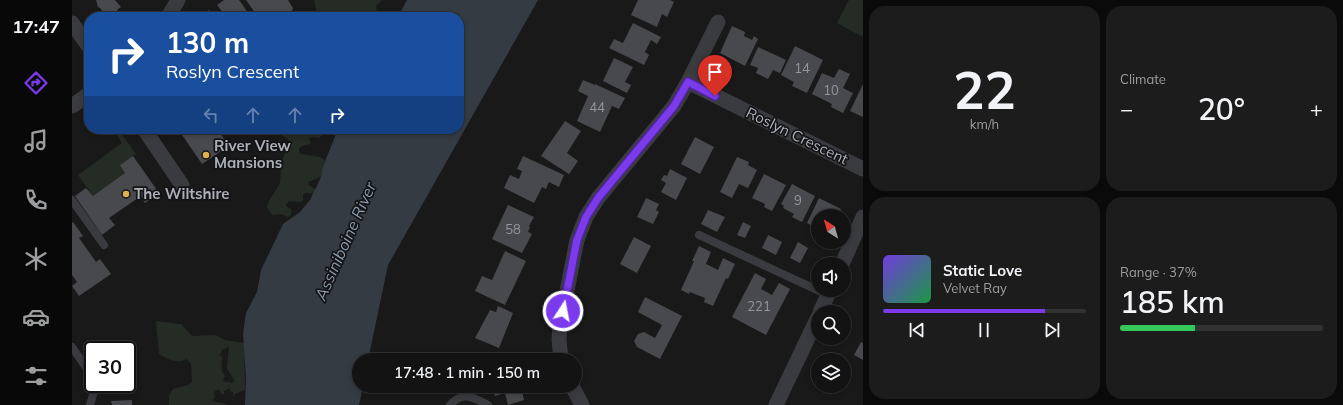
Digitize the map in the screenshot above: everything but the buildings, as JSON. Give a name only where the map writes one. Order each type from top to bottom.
[{"type":"street","points":[[171,12],[178,0]]},
{"type":"street","points":[[560,353],[560,326],[577,240],[586,217],[598,198],[674,106],[688,82],[718,22]]},
{"type":"street","points":[[72,23],[84,40]]},
{"type":"street","name":"Roslyn Crescent","points":[[688,82],[863,169]]},
{"type":"street","points":[[72,106],[84,98]]},
{"type":"street","points":[[147,134],[182,186]]},
{"type":"street","points":[[845,257],[863,218]]},
{"type":"street","points":[[776,405],[811,332]]},
{"type":"street","points":[[576,393],[582,405]]},
{"type":"lane","points":[[72,200],[104,245]]},
{"type":"lane","points":[[700,235],[811,284]]},
{"type":"lane","points":[[72,347],[84,365]]},
{"type":"lane","points":[[90,405],[94,393]]},
{"type":"lane","points":[[450,405],[455,400],[466,396],[472,397],[488,405]]},
{"type":"shaded area","points":[[314,0],[382,0],[376,6],[377,12],[317,12]]},
{"type":"shaded area","points":[[849,0],[863,0],[863,37],[837,23]]},
{"type":"shaded area","points":[[116,134],[122,134],[136,154],[120,165],[125,173],[93,196],[78,175],[122,143]]},
{"type":"shaded area","points":[[280,134],[323,134],[319,138],[309,138],[311,144],[299,148],[299,152],[301,154],[320,157],[325,160],[321,177],[308,182],[309,185],[315,189],[314,193],[304,193],[303,201],[300,202],[289,201],[286,205],[291,209],[291,215],[288,217],[281,214],[273,215],[267,207],[280,183],[282,160],[290,144],[288,139]]},
{"type":"shaded area","points":[[156,322],[181,324],[192,336],[215,335],[225,340],[244,343],[245,390],[235,394],[233,397],[233,392],[230,391],[230,388],[224,391],[224,394],[221,394],[220,390],[216,390],[214,393],[215,397],[212,401],[227,404],[226,405],[169,405],[169,395],[173,389],[188,385],[192,382],[191,364],[187,359],[173,361],[159,354]],"holes":[[[229,347],[227,369],[235,381],[231,383],[223,380],[225,376],[222,368],[222,356],[220,356],[222,350]]]},
{"type":"water","points":[[407,0],[538,0],[464,131],[464,12],[401,12]]},
{"type":"water","name":"Assiniboine River","points":[[336,134],[462,134],[388,265],[369,353],[352,353],[352,393],[362,393],[359,405],[245,405],[246,378],[243,334],[246,313],[257,292],[261,270],[283,224],[300,212],[310,200],[321,177],[322,169]]},
{"type":"place","name":"River View Mansions","points":[[206,155]]},
{"type":"place","name":"The Wiltshire","points":[[126,194]]},
{"type":"route","points":[[563,311],[577,240],[586,217],[598,198],[674,106],[688,82],[715,96]]}]
